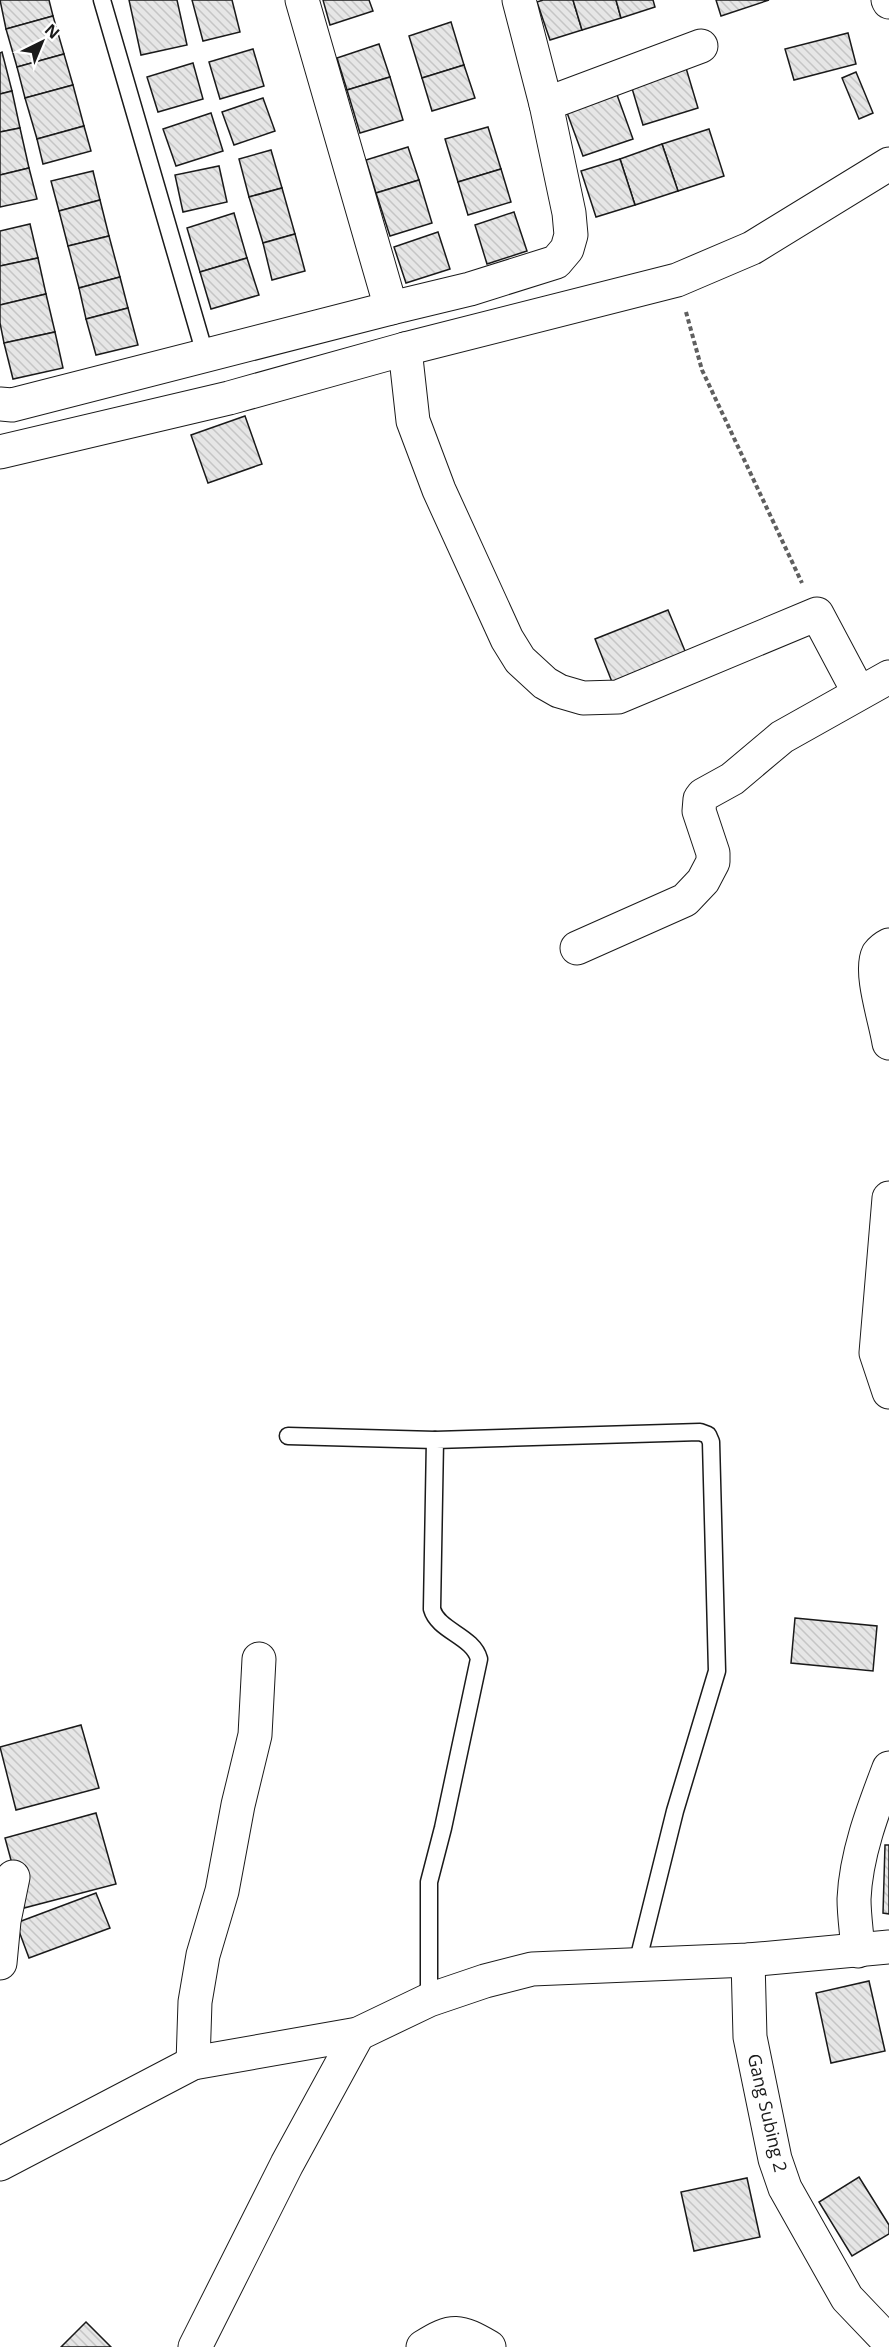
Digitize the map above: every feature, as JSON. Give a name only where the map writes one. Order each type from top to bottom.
[{"type":"street","points":[[302,0],[391,308]]},
{"type":"street","points":[[0,404],[12,405],[205,354],[470,290],[556,262],[567,249],[571,236],[569,213],[546,104],[519,0]]},
{"type":"street","points":[[546,104],[701,46]]},
{"type":"street","points":[[0,452],[229,398],[677,280],[752,248],[889,164]]},
{"type":"street","points":[[405,350],[413,421],[440,490],[507,639],[520,660],[545,683],[573,696],[583,698],[618,697],[817,614],[859,693]]},
{"type":"street","points":[[577,948],[673,906],[694,891],[703,881],[713,862],[713,853],[699,811],[700,799],[703,795],[732,779],[782,737],[889,677]]},
{"type":"street","points":[[889,945],[878,954],[876,962],[876,978],[889,1043]]},
{"type":"street","points":[[889,1198],[876,1353],[889,1392]]},
{"type":"street","points":[[193,2063],[195,2002],[203,1954],[222,1891],[238,1805],[255,1735],[259,1659]]},
{"type":"street","points":[[0,2164],[193,2063],[358,2034],[429,2000],[485,1981],[532,1969],[748,1960],[874,1949],[854,1899],[869,1822],[889,1768]]},
{"type":"street","points":[[0,1963],[4,1920],[14,1877]]},
{"type":"street","name":"Gang Subing 2","points":[[748,1960],[750,2037],[775,2159],[785,2188],[847,2298],[889,2342]]},
{"type":"street","points":[[195,2347],[287,2164],[358,2034]]},
{"type":"street","points":[[433,2341],[464,2333],[489,2347]]},
{"type":"lane","points":[[102,0],[205,354]]},
{"type":"lane","points":[[288,1436],[435,1440],[700,1432],[708,1435],[711,1442],[717,1671],[675,1811],[638,1964]]},
{"type":"lane","points":[[429,2000],[429,1882],[443,1828],[479,1659],[476,1650],[437,1619],[432,1609],[435,1440]]},
{"type":"path","points":[[677,280],[702,370],[817,614]]},
{"type":"building","points":[[0,0],[49,0],[53,16],[6,29]]},
{"type":"building","points":[[129,0],[177,0],[187,45],[141,55]]},
{"type":"building","points":[[192,0],[232,0],[240,32],[203,41]]},
{"type":"building","points":[[323,0],[369,0],[373,11],[330,25]]},
{"type":"building","points":[[573,0],[582,30],[550,40],[537,2]]},
{"type":"building","points":[[573,0],[616,0],[621,18],[582,30]]},
{"type":"building","points":[[616,0],[653,0],[655,7],[621,18]]},
{"type":"building","points":[[716,0],[769,0],[721,16]]},
{"type":"building","points":[[53,16],[64,54],[17,67],[6,29]]},
{"type":"building","points":[[451,22],[464,65],[422,78],[409,36]]},
{"type":"building","points":[[848,33],[856,64],[794,80],[785,49]]},
{"type":"building","points":[[379,44],[390,77],[347,90],[337,58]]},
{"type":"building","points":[[253,49],[264,86],[220,99],[209,62]]},
{"type":"building","points":[[2,52],[12,91],[0,94],[0,53]]},
{"type":"building","points":[[64,54],[73,85],[25,98],[17,67]]},
{"type":"building","points":[[193,63],[203,99],[158,112],[147,77]]},
{"type":"building","points":[[464,65],[475,98],[432,111],[422,78]]},
{"type":"building","points":[[686,68],[698,108],[643,125],[631,85]]},
{"type":"building","points":[[856,72],[873,113],[859,119],[842,78]]},
{"type":"building","points":[[390,77],[403,120],[360,133],[347,90]]},
{"type":"building","points":[[73,85],[84,126],[37,139],[25,98]]},
{"type":"building","points":[[12,91],[20,128],[0,132],[0,94]]},
{"type":"building","points":[[616,92],[633,139],[583,156],[566,110]]},
{"type":"building","points":[[263,98],[275,131],[234,145],[222,112]]},
{"type":"building","points":[[211,113],[223,151],[176,166],[163,129]]},
{"type":"building","points":[[84,126],[91,151],[43,164],[37,139]]},
{"type":"building","points":[[488,127],[501,169],[458,182],[445,139]]},
{"type":"building","points":[[20,128],[29,168],[0,175],[0,132]]},
{"type":"building","points":[[709,129],[724,176],[678,191],[662,144]]},
{"type":"building","points":[[662,144],[678,191],[635,205],[620,159]]},
{"type":"building","points":[[408,147],[419,180],[376,193],[366,160]]},
{"type":"building","points":[[271,150],[282,188],[249,197],[239,159]]},
{"type":"building","points":[[620,159],[635,205],[596,217],[581,171]]},
{"type":"building","points":[[219,166],[227,202],[183,212],[175,175]]},
{"type":"building","points":[[29,168],[37,199],[0,207],[0,175]]},
{"type":"building","points":[[501,169],[511,202],[468,215],[458,182]]},
{"type":"building","points":[[93,171],[100,200],[59,211],[51,181]]},
{"type":"building","points":[[419,180],[432,223],[390,236],[376,193]]},
{"type":"building","points":[[282,188],[295,234],[263,243],[249,197]]},
{"type":"building","points":[[100,200],[109,236],[68,246],[59,211]]},
{"type":"building","points":[[514,212],[527,251],[487,264],[475,225]]},
{"type":"building","points":[[234,213],[247,258],[200,272],[187,228]]},
{"type":"building","points":[[30,224],[38,258],[0,266],[0,231]]},
{"type":"building","points":[[438,232],[450,269],[406,283],[394,247]]},
{"type":"building","points":[[295,234],[305,271],[272,280],[263,243]]},
{"type":"building","points":[[109,236],[120,277],[79,288],[68,246]]},
{"type":"building","points":[[38,258],[46,294],[0,305],[0,266]]},
{"type":"building","points":[[247,258],[259,295],[211,309],[200,272]]},
{"type":"building","points":[[120,277],[128,308],[86,319],[79,288]]},
{"type":"building","points":[[46,294],[55,332],[4,343],[0,323],[0,305]]},
{"type":"building","points":[[128,308],[138,345],[96,355],[86,319]]},
{"type":"building","points":[[55,332],[63,368],[13,379],[4,343]]},
{"type":"building","points":[[245,416],[262,464],[208,483],[191,435]]},
{"type":"building","points":[[668,610],[690,663],[616,692],[595,639]]},
{"type":"building","points":[[795,1618],[877,1626],[873,1671],[791,1663]]},
{"type":"building","points":[[81,1725],[99,1788],[16,1810],[0,1747]]},
{"type":"building","points":[[96,1813],[116,1884],[24,1908],[5,1838]]},
{"type":"building","points":[[885,1845],[889,1845],[889,1914],[883,1913]]},
{"type":"building","points":[[96,1893],[110,1928],[29,1958],[16,1923]]},
{"type":"building","points":[[869,1981],[885,2051],[831,2063],[816,1993]]},
{"type":"building","points":[[859,2177],[889,2225],[889,2234],[852,2256],[819,2202]]},
{"type":"building","points":[[747,2178],[760,2237],[694,2251],[681,2192]]},
{"type":"building","points":[[86,2322],[111,2347],[61,2347]]}]
